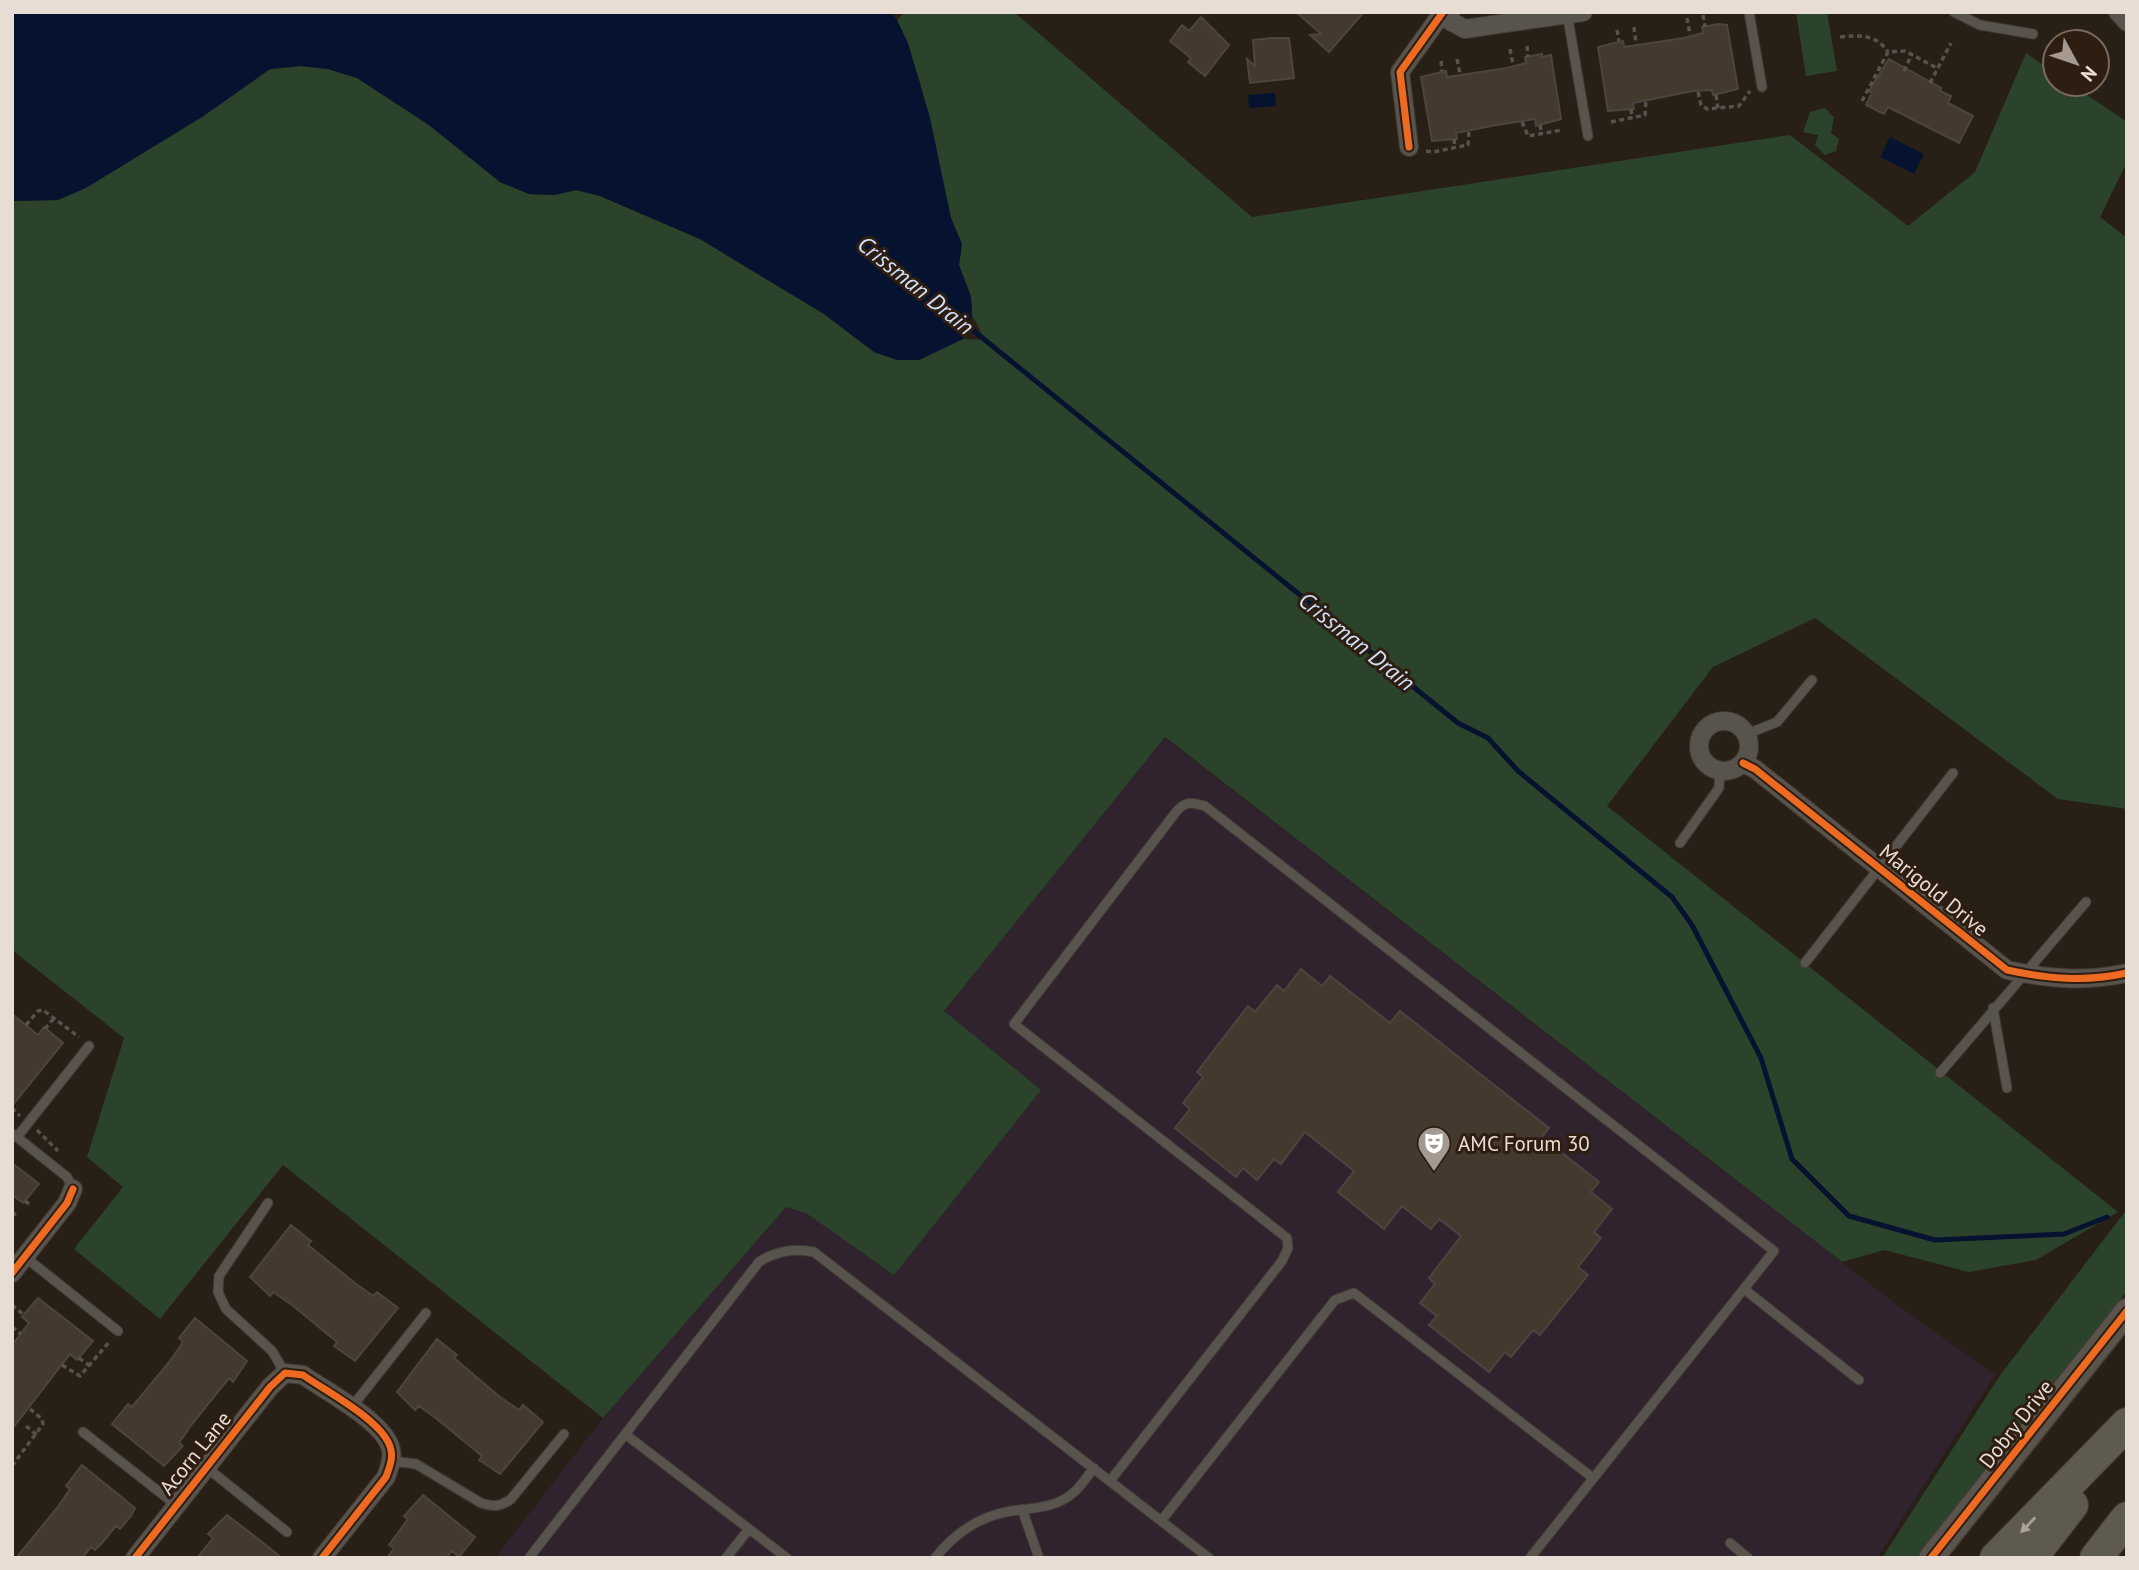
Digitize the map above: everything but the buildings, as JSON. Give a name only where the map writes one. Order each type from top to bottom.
[{"type":"highway","points":[[1996,1558],[2127,1424]]},
{"type":"highway","points":[[2031,1558],[2127,1435]]},
{"type":"highway","points":[[2096,1558],[2127,1518]]},
{"type":"street","points":[[1414,146],[1399,77],[1443,12]]},
{"type":"street","points":[[1450,12],[1450,22],[1459,29]]},
{"type":"street","points":[[2118,12],[2127,22]]},
{"type":"street","points":[[1424,38],[1459,29],[1486,28],[1572,13]]},
{"type":"street","points":[[1714,722],[1733,722],[1746,734],[1749,749],[1743,763],[1728,771],[1720,771],[1703,762],[1698,744],[1701,735],[1714,722]]},
{"type":"street","name":"Marigold Drive","points":[[1743,763],[1755,769],[2007,970],[2053,980],[2099,979],[2127,973]]},
{"type":"street","points":[[12,1273],[67,1203],[73,1189]]},
{"type":"street","name":"Dobry Drive","points":[[1931,1558],[2127,1311]]},
{"type":"street","points":[[285,1373],[303,1375],[351,1408],[382,1433],[391,1447],[392,1461],[386,1477],[323,1558]]},
{"type":"street","name":"Acorn Lane","points":[[135,1558],[206,1467],[285,1373]]},
{"type":"lane","points":[[1749,12],[1762,87]]},
{"type":"lane","points":[[1572,13],[1588,136]]},
{"type":"lane","points":[[1961,14],[1980,25],[2033,34]]},
{"type":"lane","points":[[1746,734],[1777,722],[1812,680]]},
{"type":"lane","points":[[1679,843],[1719,788],[1720,771]]},
{"type":"lane","points":[[1805,962],[1953,772]]},
{"type":"lane","points":[[1110,1481],[1282,1261],[1288,1248],[1287,1238],[1278,1228],[1014,1024],[1183,804],[1205,806],[1774,1251],[1530,1558]]},
{"type":"lane","points":[[1940,1073],[2022,973],[2085,902]]},
{"type":"lane","points":[[1993,1008],[2007,1088]]},
{"type":"lane","points":[[73,1189],[66,1177],[15,1135],[86,1043]]},
{"type":"lane","points":[[268,1203],[219,1276],[218,1292],[226,1309],[272,1351],[285,1373]]},
{"type":"lane","points":[[529,1558],[759,1262],[778,1253],[804,1250],[814,1252],[1209,1558]]},
{"type":"lane","points":[[25,1257],[116,1334]]},
{"type":"lane","points":[[1744,1289],[1859,1380]]},
{"type":"lane","points":[[1161,1521],[1335,1300],[1354,1293],[1593,1478]]},
{"type":"lane","points":[[351,1408],[426,1313]]},
{"type":"lane","points":[[83,1432],[176,1505]]},
{"type":"lane","points":[[392,1461],[416,1464],[481,1503],[493,1507],[511,1499],[564,1434]]},
{"type":"lane","points":[[625,1434],[787,1558]]},
{"type":"lane","points":[[206,1467],[287,1532]]},
{"type":"lane","points":[[935,1558],[950,1540],[977,1522],[993,1515],[1047,1506],[1063,1500],[1074,1493],[1094,1468]]},
{"type":"lane","points":[[1022,1509],[1039,1558]]},
{"type":"lane","points":[[726,1558],[749,1529]]},
{"type":"lane","points":[[1730,1543],[1748,1558]]},
{"type":"path","points":[[1703,15],[1705,27]]},
{"type":"path","points":[[1687,18],[1690,35]]},
{"type":"path","points":[[1634,27],[1636,44]]},
{"type":"path","points":[[1617,30],[1619,41]]},
{"type":"path","points":[[1840,37],[1866,36],[1881,42],[1888,52]]},
{"type":"path","points":[[1930,83],[1951,43]]},
{"type":"path","points":[[1527,46],[1528,57]]},
{"type":"path","points":[[1510,49],[1513,65]]},
{"type":"path","points":[[1888,52],[1900,50],[1937,68]]},
{"type":"path","points":[[1861,101],[1888,52]]},
{"type":"path","points":[[1904,71],[1912,54]]},
{"type":"path","points":[[1457,59],[1460,74]]},
{"type":"path","points":[[1441,61],[1442,71]]},
{"type":"path","points":[[1698,92],[1704,107],[1718,108],[1742,104],[1751,90]]},
{"type":"path","points":[[1716,95],[1718,108]]},
{"type":"path","points":[[1611,122],[1647,113],[1646,101]]},
{"type":"path","points":[[1631,109],[1632,118]]},
{"type":"path","points":[[1522,122],[1526,135],[1562,130]]},
{"type":"path","points":[[1540,125],[1542,134]]},
{"type":"path","points":[[1414,146],[1430,152],[1455,148],[1470,143],[1469,131]]},
{"type":"path","points":[[1454,139],[1455,148]]},
{"type":"path","points":[[26,1025],[40,1010],[86,1043]]},
{"type":"path","points":[[46,1029],[54,1018]]},
{"type":"path","points":[[37,1130],[62,1156]]},
{"type":"path","points":[[12,1212],[18,1217]]},
{"type":"path","points":[[12,1305],[24,1315]]},
{"type":"path","points":[[12,1326],[21,1334]]},
{"type":"path","points":[[62,1365],[80,1376],[116,1334]]},
{"type":"path","points":[[79,1358],[90,1367]]},
{"type":"path","points":[[12,1465],[37,1435],[43,1421],[29,1408]]},
{"type":"path","points":[[26,1426],[37,1435]]},
{"type":"shaded area","points":[[1164,737],[1896,1304],[1995,1375],[1877,1558],[495,1558],[603,1418],[786,1207]]},
{"type":"green space","points":[[905,12],[1014,12],[1252,217],[1790,135],[1908,226],[1975,172],[2026,53],[2041,63],[2041,98],[2092,98],[2127,122],[2127,162],[2100,217],[2127,238],[2127,809],[2058,799],[1815,618],[1713,667],[1607,806],[2118,1212],[2036,1260],[1969,1272],[1884,1250],[1842,1262],[1165,737],[944,1011],[1041,1090],[894,1275],[806,1213],[786,1207],[603,1418],[283,1165],[160,1319],[74,1249],[123,1187],[87,1157],[124,1038],[12,950],[12,201],[58,200],[202,117],[270,69],[301,66],[328,69],[357,78],[429,125],[500,182],[529,194],[554,195],[576,190],[600,196],[700,239],[824,314],[874,352],[919,360],[963,339],[985,340],[972,315],[971,297],[959,265],[962,244],[951,219],[920,82],[897,20]]},
{"type":"green space","points":[[1796,12],[1827,12],[1837,71],[1806,76]]},
{"type":"green space","points":[[1825,108],[1834,117],[1831,133],[1839,139],[1836,151],[1825,155],[1815,145],[1818,135],[1803,132],[1810,112]]},
{"type":"green space","points":[[2127,1209],[2127,1291],[1916,1558],[1882,1558],[2001,1374]]},
{"type":"water","points":[[12,12],[890,12],[908,43],[930,118],[951,218],[962,244],[959,265],[971,297],[972,315],[963,339],[919,360],[897,360],[874,352],[824,314],[700,239],[600,196],[576,190],[554,195],[529,194],[500,182],[429,125],[357,78],[328,69],[301,66],[270,69],[202,117],[86,188],[58,200],[12,201]]},
{"type":"water","points":[[1275,93],[1276,106],[1249,108],[1248,95]]},
{"type":"water","points":[[1890,137],[1924,154],[1914,174],[1880,157]]},
{"type":"waterway","name":"Crissman Drain","points":[[964,323],[1458,723],[1488,738],[1518,771],[1672,897],[1692,925],[1761,1058],[1792,1159],[1849,1216],[1935,1240],[2064,1234],[2107,1217]]},
{"type":"cycle path","points":[[1409,147],[1400,72],[1443,12]]},
{"type":"cycle path","points":[[1743,763],[1755,769],[2007,970],[2067,978],[2096,978],[2127,973]]},
{"type":"cycle path","points":[[12,1273],[67,1203],[73,1189]]},
{"type":"cycle path","points":[[1931,1558],[2127,1311]]},
{"type":"cycle path","points":[[135,1558],[270,1387],[285,1373],[303,1375],[367,1418],[387,1439],[391,1450],[386,1477],[322,1558]]},
{"type":"place","name":"AMC Forum 30","points":[[1434,1173]]}]
